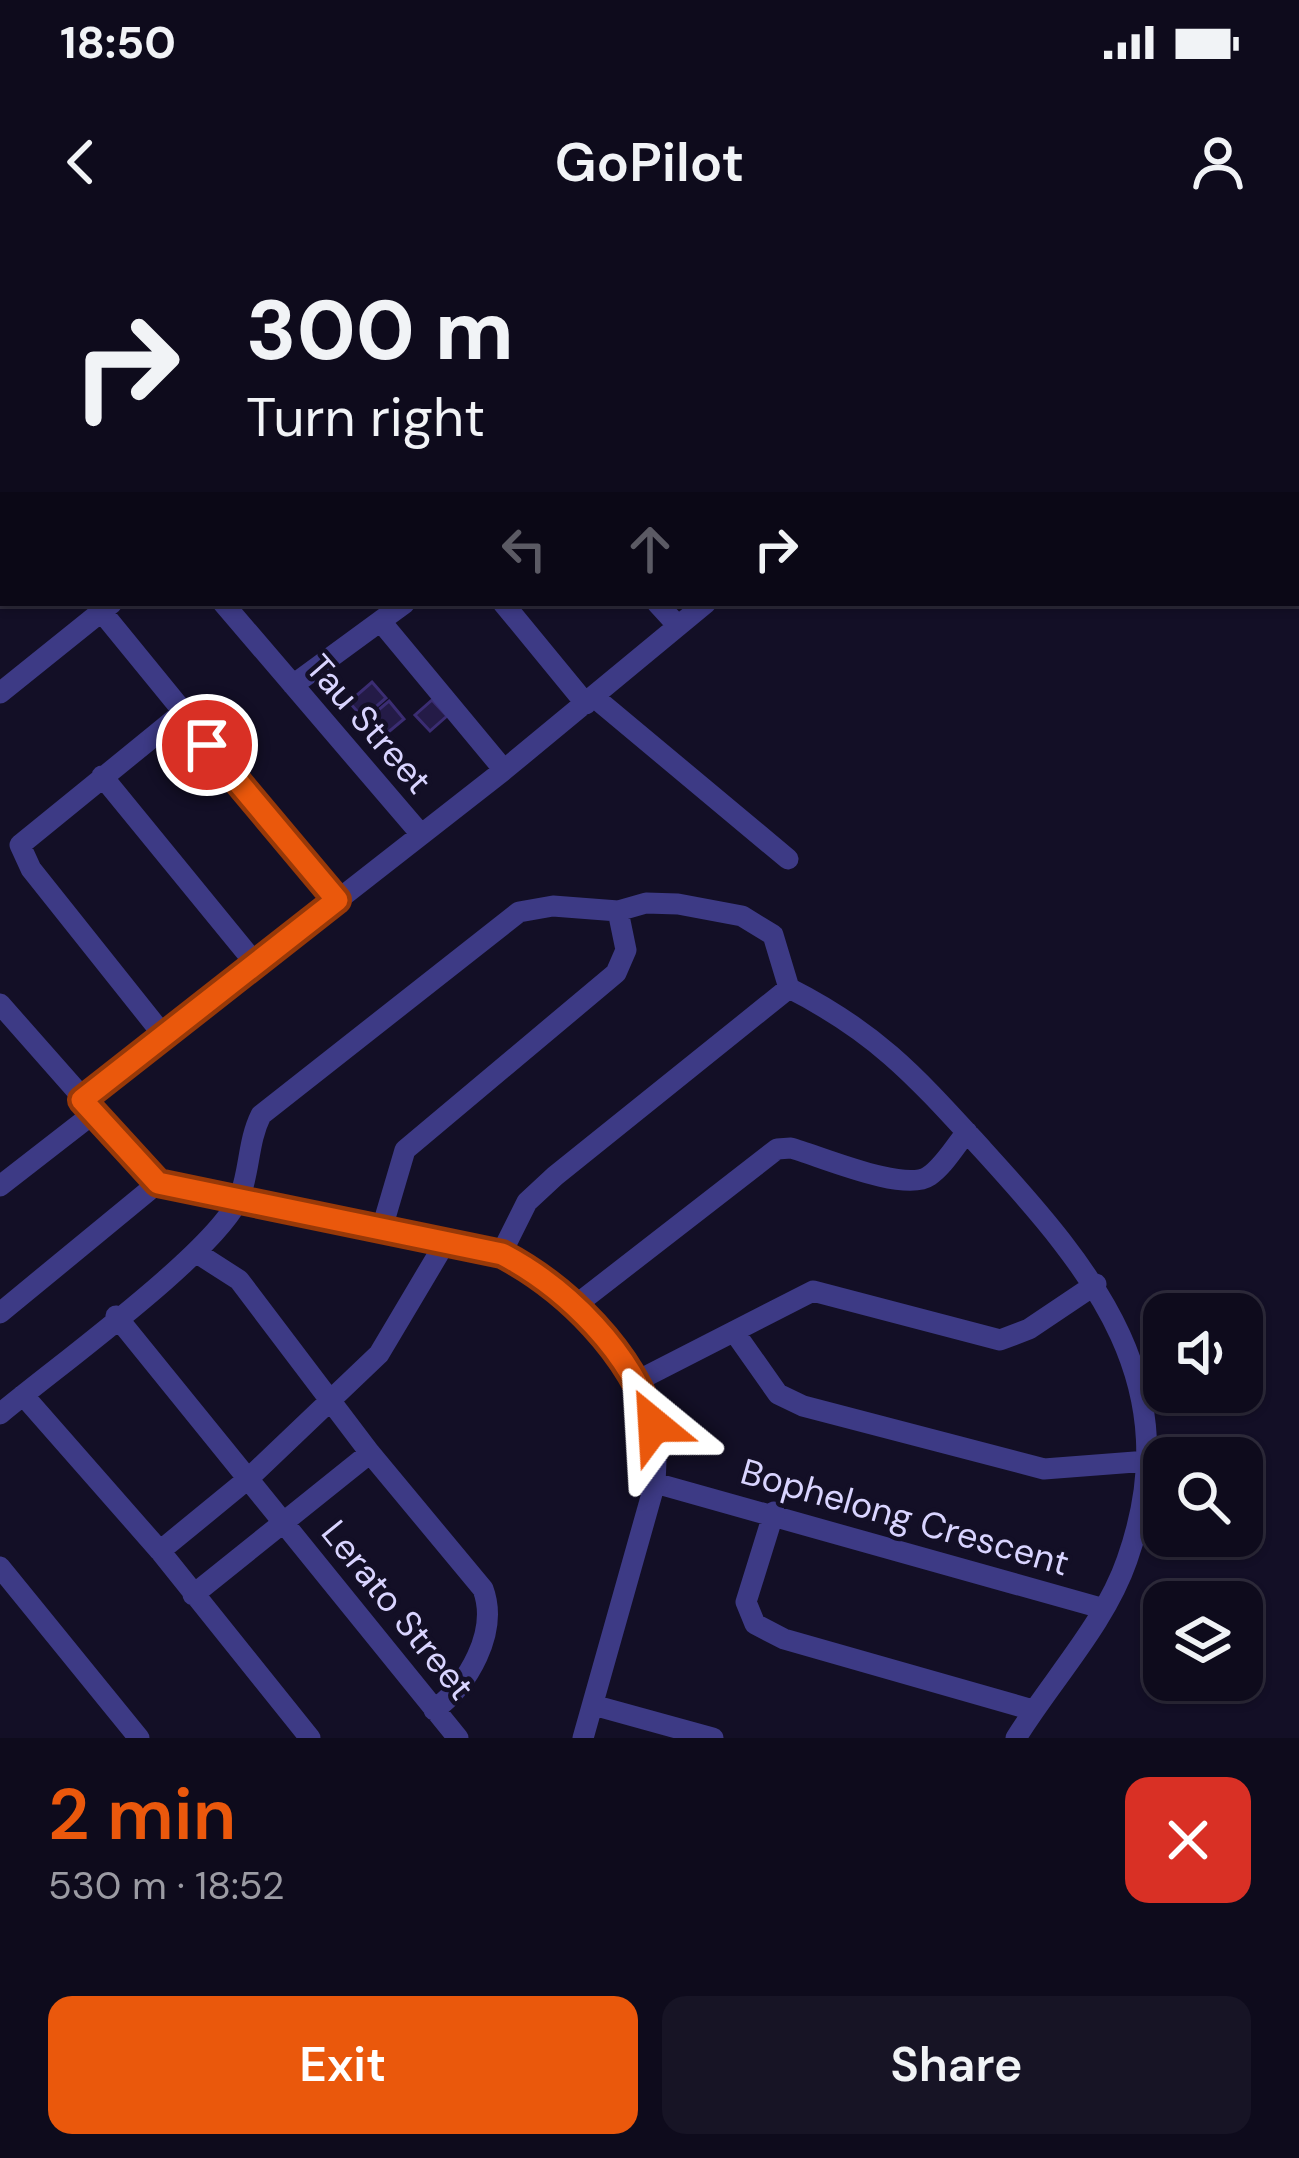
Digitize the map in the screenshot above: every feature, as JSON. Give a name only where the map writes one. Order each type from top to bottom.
[{"type":"street","name":"Tau Street","points":[[226,606],[419,832]]},
{"type":"street","points":[[293,685],[402,606]]},
{"type":"street","points":[[505,606],[590,700],[788,860]]},
{"type":"street","points":[[660,606],[678,626]]},
{"type":"street","points":[[2,1180],[164,1036],[504,770],[702,606]]},
{"type":"street","points":[[0,693],[107,607],[181,714],[337,900]]},
{"type":"street","points":[[382,623],[504,770]]},
{"type":"street","points":[[164,1036],[22,854],[20,845],[181,714]]},
{"type":"street","points":[[102,776],[255,963]]},
{"type":"street","points":[[0,1414],[197,1252],[240,1198],[261,1115],[519,912],[553,906],[618,911],[659,902],[742,916],[773,935],[789,988],[538,1191],[502,1254]]},
{"type":"street","points":[[382,1228],[405,1150],[616,974],[626,950],[618,911]]},
{"type":"street","name":"Bophelong Crescent","points":[[789,988],[855,1024],[894,1054],[1040,1212],[1096,1284],[1116,1319],[1148,1437]]},
{"type":"street","points":[[0,1004],[158,1183],[502,1254],[544,1277],[576,1305],[635,1382],[654,1425],[655,1483],[583,1738]]},
{"type":"street","points":[[576,1305],[777,1149],[791,1148],[900,1181],[920,1181],[932,1175],[967,1132]]},
{"type":"street","points":[[0,1313],[158,1183]]},
{"type":"street","points":[[160,1551],[249,1478],[392,1337],[445,1243]]},
{"type":"street","points":[[197,1252],[239,1280],[370,1454],[475,1576],[487,1599],[483,1640],[470,1669],[456,1692],[434,1710]]},
{"type":"street","points":[[635,1382],[813,1291],[1000,1340],[1028,1329],[1096,1284]]},
{"type":"street","name":"Lerato Street","points":[[116,1316],[458,1738]]},
{"type":"street","points":[[735,1334],[778,1394],[803,1406],[1044,1469],[1143,1462]]},
{"type":"street","points":[[23,1395],[160,1551],[310,1738]]},
{"type":"street","points":[[193,1595],[370,1454]]},
{"type":"street","name":"Bophelong Crescent","points":[[655,1483],[774,1512],[1102,1608],[1126,1564],[1143,1485]]},
{"type":"street","points":[[774,1512],[746,1602],[755,1624],[784,1639],[1033,1710]]},
{"type":"street","points":[[0,1567],[140,1738]]},
{"type":"street","points":[[1016,1738],[1102,1608]]},
{"type":"street","points":[[593,1705],[710,1738]]},
{"type":"building","points":[[372,682],[386,698],[363,718],[349,702]]},
{"type":"building","points":[[432,700],[447,716],[430,731],[415,715]]},
{"type":"building","points":[[389,701],[404,719],[379,740],[364,722]]},
{"type":"route","points":[[207,745],[337,900],[82,1100],[158,1183],[502,1254],[532,1270],[576,1305],[635,1382],[654,1425]]}]
